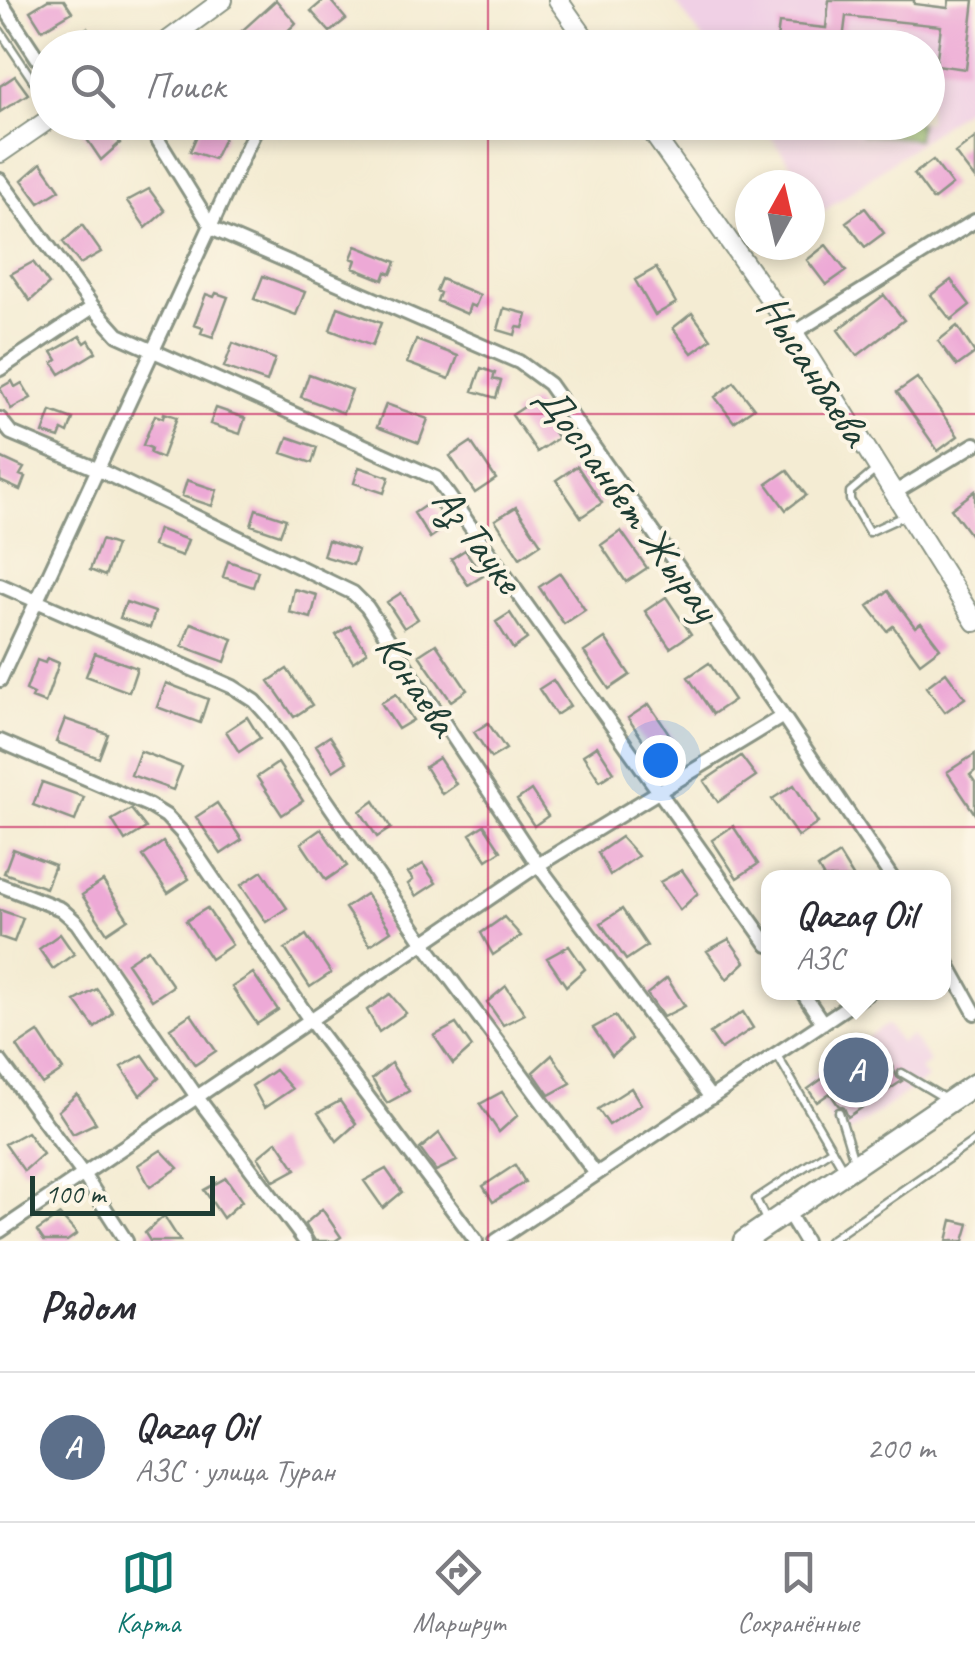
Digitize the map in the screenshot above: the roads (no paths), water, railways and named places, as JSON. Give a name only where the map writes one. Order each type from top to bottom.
[{"type":"main road","points":[[744,1241],[975,1084]]},
{"type":"street","points":[[182,30],[223,0]]},
{"type":"street","points":[[558,0],[579,30]]},
{"type":"street","points":[[0,2],[30,47]]},
{"type":"street","points":[[0,153],[30,132]]},
{"type":"street","points":[[158,140],[213,228]]},
{"type":"street","points":[[0,680],[252,140]]},
{"type":"street","name":"Нысанбаева","points":[[658,140],[794,333],[975,622]]},
{"type":"street","name":"Аз Тауке","points":[[0,180],[118,336],[436,478],[761,935]]},
{"type":"street","points":[[794,333],[975,222]]},
{"type":"street","name":"Доспанбет Жырау","points":[[213,228],[520,362],[548,384],[783,716],[887,870]]},
{"type":"street","points":[[0,368],[93,307]]},
{"type":"street","name":"Конаева","points":[[0,419],[11,432],[99,470],[353,593],[367,607],[538,865],[711,1098]]},
{"type":"street","points":[[894,494],[975,444]]},
{"type":"street","points":[[0,585],[233,687],[255,701],[424,942],[596,1174]]},
{"type":"street","points":[[0,1231],[538,865],[783,716]]},
{"type":"street","points":[[0,741],[148,804],[182,832],[310,1020],[476,1241]]},
{"type":"street","points":[[0,885],[70,916],[197,1097],[305,1241]]},
{"type":"street","points":[[951,969],[975,1014]]},
{"type":"street","points":[[808,1000],[824,1023]]},
{"type":"street","points":[[496,1241],[857,1000]]},
{"type":"street","points":[[0,1062],[83,1174],[126,1241]]},
{"type":"street","points":[[787,1211],[805,1241]]},
{"type":"lane","points":[[0,31],[30,76]]},
{"type":"lane","points":[[878,468],[850,492],[850,500],[869,532],[907,514]]},
{"type":"lane","points":[[776,1054],[832,1149],[850,1168]]},
{"type":"lane","points":[[902,1073],[949,1102]]},
{"type":"lane","points":[[839,1112],[850,1168]]},
{"type":"lane","points":[[829,1241],[975,1140]]},
{"type":"lane","points":[[768,1224],[756,1199],[832,1149]]},
{"type":"place","name":"Qazaq Oil","points":[[856,1070]]}]
